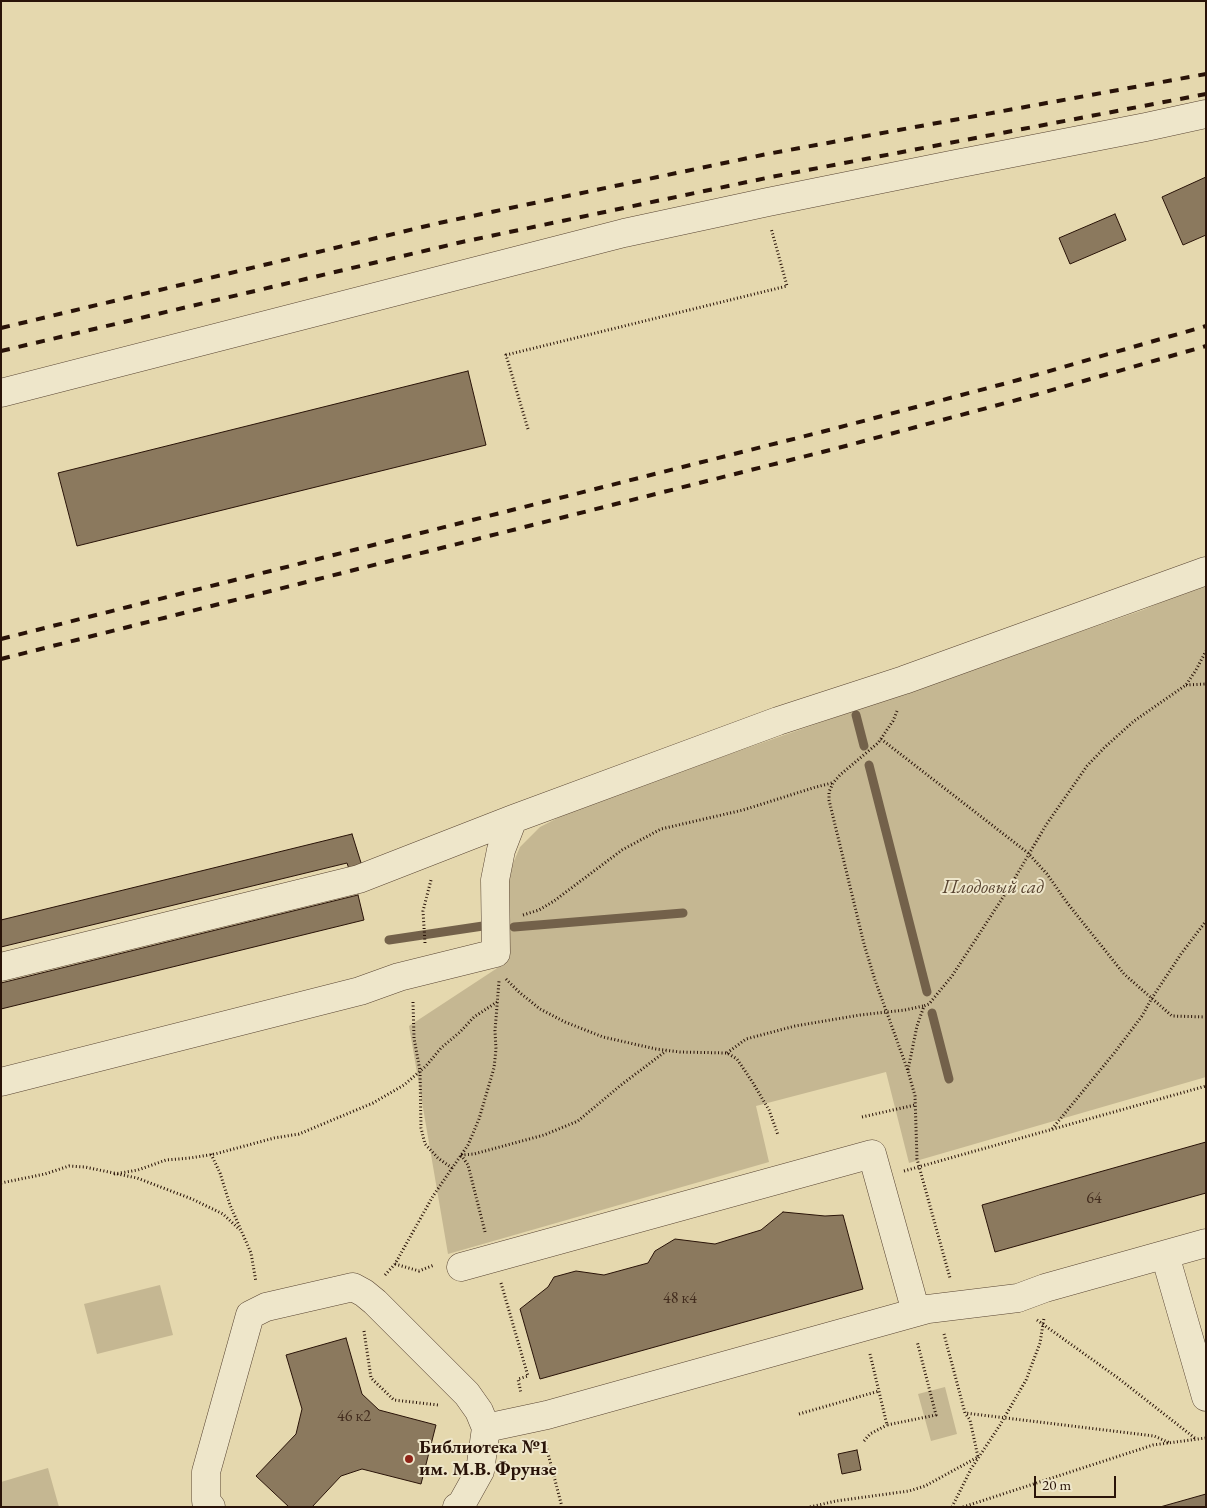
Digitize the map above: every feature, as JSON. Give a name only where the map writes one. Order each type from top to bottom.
[{"type":"lane","points":[[1,393],[624,233],[951,165],[1146,128],[1206,114]]},
{"type":"lane","points":[[1,967],[359,878],[778,721],[904,680],[1206,571]]},
{"type":"lane","points":[[1,1082],[360,991],[399,977],[496,961],[495,880],[501,850],[513,819]]},
{"type":"lane","points":[[461,1267],[872,1154],[930,1310]]},
{"type":"lane","points":[[483,1419],[528,1420],[930,1310],[1018,1298],[1045,1288],[1206,1243]]},
{"type":"lane","points":[[1165,1255],[1206,1397]]},
{"type":"lane","points":[[211,1507],[206,1501],[206,1472],[250,1315],[266,1307],[353,1287],[364,1293],[467,1394],[483,1419],[480,1471],[461,1505],[457,1507]]},
{"type":"path","points":[[528,429],[506,356],[787,286],[770,224]]},
{"type":"path","points":[[496,961],[519,992],[545,1012],[603,1037],[667,1050],[708,1053],[727,1052],[746,1039],[764,1033],[795,1026],[905,1010],[929,1004],[952,976],[1009,888],[1046,825],[1087,766],[1134,721],[1186,685],[1206,651]]},
{"type":"path","points":[[864,1441],[870,1434],[887,1425],[936,1415],[914,1096],[908,1071],[885,1012],[864,944],[829,800],[829,792],[833,783],[881,740],[893,721],[904,680]]},
{"type":"path","points":[[1186,685],[1206,684]]},
{"type":"path","points":[[881,740],[1028,853],[1047,874],[1068,904],[1124,974],[1172,1016],[1206,1017]]},
{"type":"path","points":[[496,921],[539,910],[622,850],[661,829],[743,810],[833,783]]},
{"type":"path","points":[[425,941],[423,911],[440,848]]},
{"type":"path","points":[[1051,1130],[1142,1016],[1181,954],[1206,921]]},
{"type":"path","points":[[483,1419],[394,1400],[371,1378],[361,1311],[364,1293],[383,1278],[395,1264],[433,1196],[468,1145],[479,1119],[494,1068],[499,980],[496,961]]},
{"type":"path","points":[[114,1174],[138,1170],[166,1160],[211,1154],[274,1138],[299,1134],[373,1103],[404,1085],[474,1017],[497,1002]]},
{"type":"path","points":[[908,1071],[917,1026],[924,1006]]},
{"type":"path","points":[[414,1038],[420,1071],[421,1128],[425,1144],[438,1158],[452,1168]]},
{"type":"path","points":[[461,1155],[474,1154],[544,1135],[578,1121],[667,1050]]},
{"type":"path","points":[[727,1052],[737,1059],[770,1110],[778,1135]]},
{"type":"path","points":[[862,1117],[915,1105]]},
{"type":"path","points":[[211,1154],[220,1173],[240,1230],[251,1253],[261,1310]]},
{"type":"path","points":[[461,1155],[468,1165],[481,1218],[528,1376],[518,1379],[532,1434],[545,1441],[562,1507]]},
{"type":"path","points":[[1,1184],[45,1174],[69,1166],[85,1167],[137,1178],[192,1199],[223,1214],[240,1230]]},
{"type":"path","points":[[952,1507],[978,1457],[1005,1418],[1034,1362],[1044,1324],[1045,1288]]},
{"type":"path","points":[[1008,1299],[1132,1388],[1196,1440]]},
{"type":"path","points":[[930,1310],[965,1413],[970,1420],[978,1457]]},
{"type":"path","points":[[863,1327],[887,1425]]},
{"type":"path","points":[[799,1414],[879,1391]]},
{"type":"path","points":[[965,1413],[1154,1436],[1170,1443]]},
{"type":"path","points":[[964,1507],[1153,1445],[1206,1438]]},
{"type":"path","points":[[810,1507],[836,1501],[909,1491],[925,1486],[978,1457]]},
{"type":"green space","name":"Плодовый сад","points":[[1206,583],[1206,1077],[909,1163],[886,1072],[756,1106],[769,1162],[448,1254],[409,1026],[508,961],[509,873],[520,847],[540,827],[581,806],[1143,610]]},
{"type":"green space","points":[[160,1285],[173,1335],[97,1354],[84,1304]]},
{"type":"green space","points":[[945,1387],[957,1434],[931,1441],[918,1394]]},
{"type":"green space","points":[[48,1468],[59,1507],[1,1507],[1,1482]]},
{"type":"building","points":[[1206,177],[1206,235],[1183,245],[1162,197]]},
{"type":"building","points":[[1115,214],[1126,240],[1070,264],[1059,238]]},
{"type":"building","points":[[468,371],[486,445],[77,546],[58,473]]},
{"type":"building","points":[[352,834],[362,866],[349,869],[347,863],[1,947],[1,920]]},
{"type":"building","points":[[358,895],[364,920],[1,1009],[1,983]]},
{"type":"building","points":[[1206,1142],[1206,1193],[995,1252],[982,1205]]},
{"type":"building","points":[[783,1212],[825,1216],[843,1215],[863,1289],[540,1379],[520,1309],[548,1287],[554,1277],[576,1271],[604,1275],[648,1263],[655,1251],[675,1239],[715,1244],[761,1230]]},
{"type":"building","points":[[346,1338],[362,1394],[379,1410],[436,1425],[421,1484],[362,1469],[341,1476],[312,1507],[289,1507],[256,1476],[296,1434],[302,1409],[286,1355]]},
{"type":"building","points":[[857,1450],[861,1470],[842,1474],[838,1454]]},
{"type":"building","points":[[1206,1494],[1206,1507],[1160,1507]]},
{"type":"waterway","points":[[856,715],[864,746]]},
{"type":"waterway","points":[[869,765],[927,992]]},
{"type":"waterway","points":[[514,927],[683,913]]},
{"type":"waterway","points":[[389,940],[483,926]]},
{"type":"waterway","points":[[932,1013],[949,1079]]},
{"type":"railway","points":[[1,328],[439,223],[767,154],[1206,74]]},
{"type":"railway","points":[[1,351],[462,242],[771,177],[1206,94]]},
{"type":"railway","points":[[1,639],[833,429],[1018,380],[1206,326]]},
{"type":"railway","points":[[1,659],[838,448],[1206,346]]},
{"type":"place","name":"Библиотека №1 им. М.В. Фрунзе","points":[[409,1459]]}]
